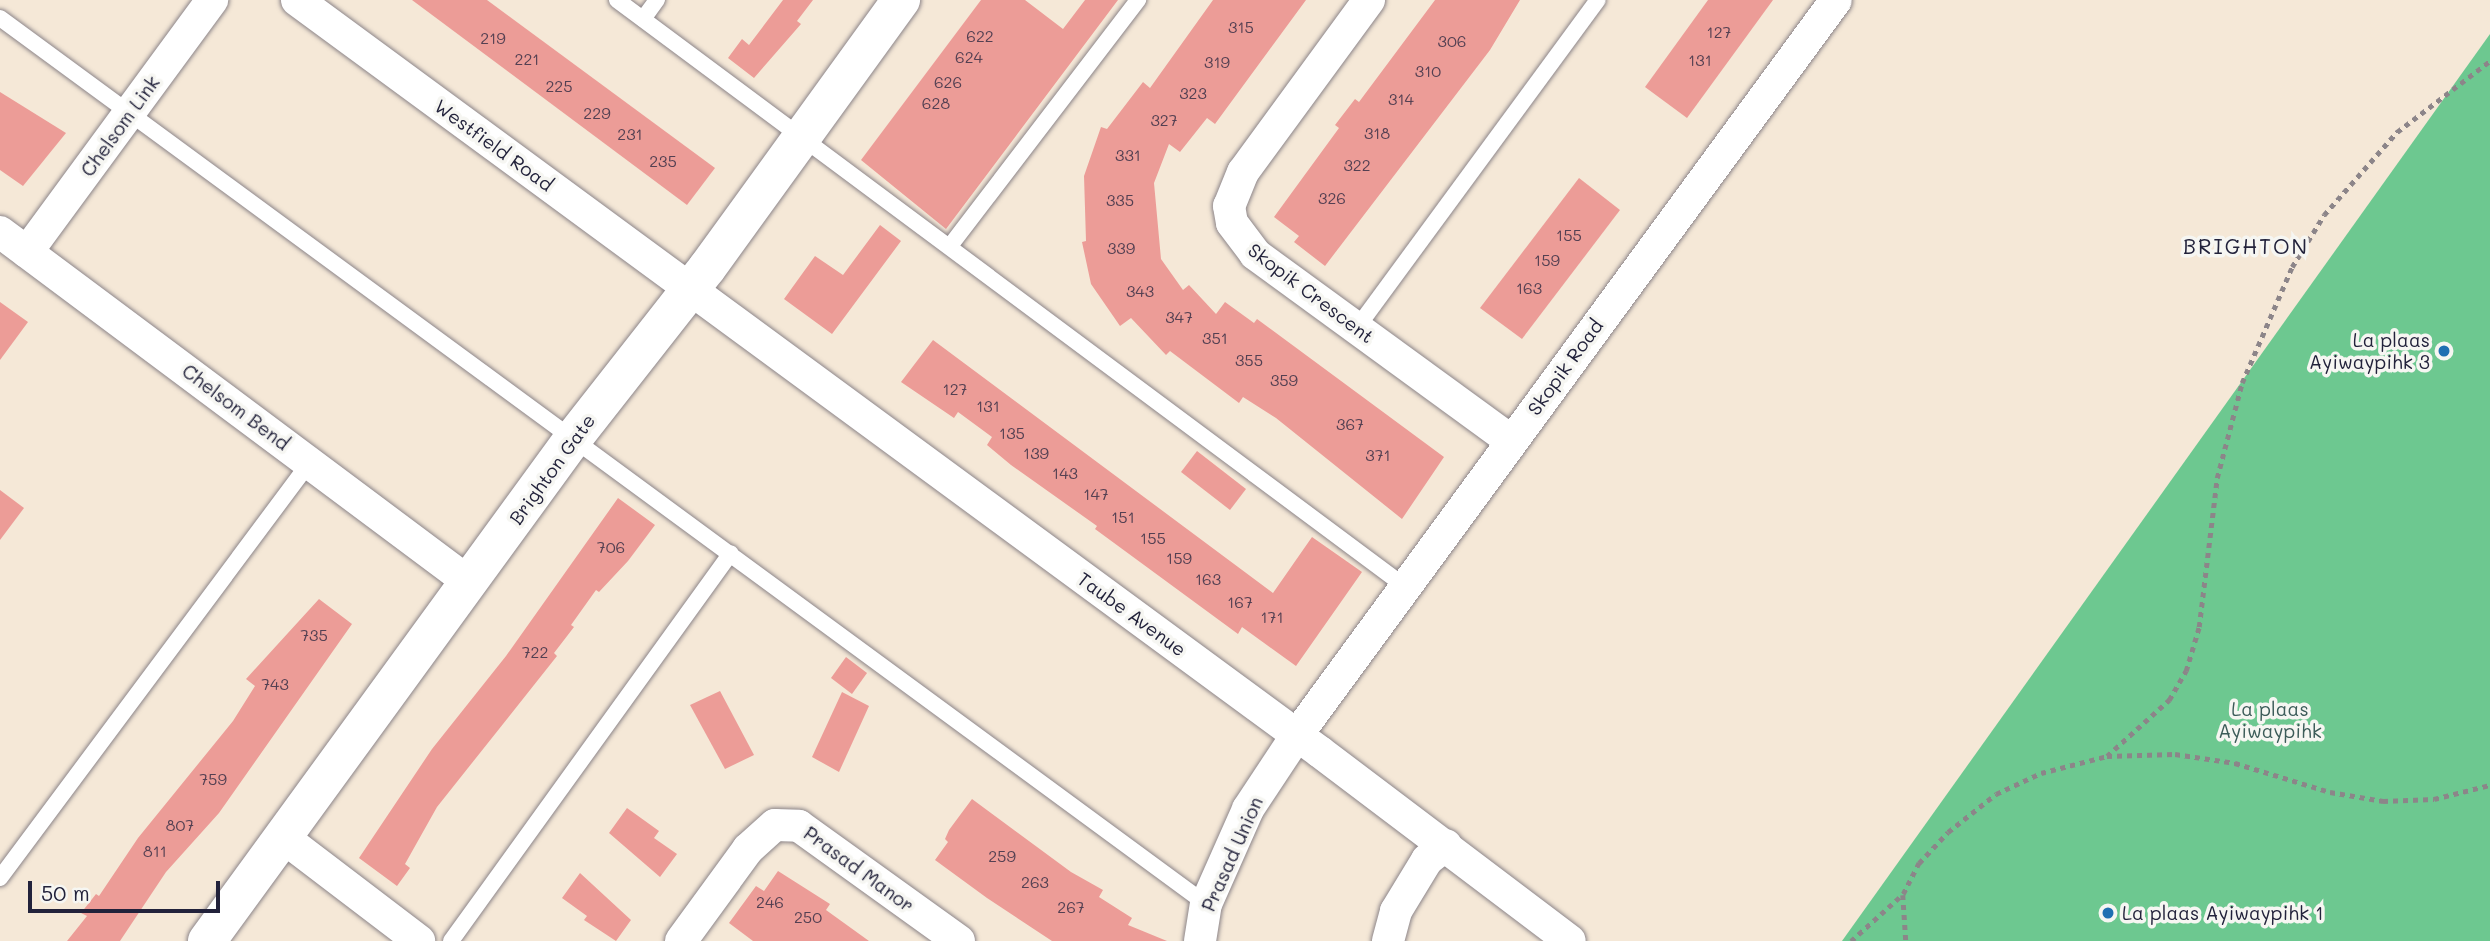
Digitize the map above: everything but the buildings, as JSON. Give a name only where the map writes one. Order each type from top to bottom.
[{"type":"street","name":"Chelsom Link","points":[[27,252],[212,0]]},
{"type":"street","name":"Westfield Road","points":[[297,0],[690,290]]},
{"type":"street","name":"Brighton Gate","points":[[207,941],[572,440],[690,290],[901,0]]},
{"type":"street","name":"Skopik Crescent","points":[[1369,0],[1243,172],[1229,206],[1232,223],[1255,254],[1511,441]]},
{"type":"street","name":"Skopik Road","points":[[1297,734],[1403,584],[1836,0]]},
{"type":"street","name":"Chelsom Bend","points":[[0,232],[470,583]]},
{"type":"street","name":"Taube Avenue","points":[[690,290],[1297,734],[1570,941]]},
{"type":"street","name":"Prasad Union","points":[[1200,941],[1206,904],[1248,809],[1297,734]]},
{"type":"street","name":"Prasad Manor","points":[[681,941],[748,849],[775,825],[799,826],[958,941]]},
{"type":"street","points":[[284,838],[419,941]]},
{"type":"street","points":[[1388,941],[1396,911],[1427,860],[1446,845]]},
{"type":"lane","points":[[617,0],[1403,584]]},
{"type":"lane","points":[[643,19],[657,0]]},
{"type":"lane","points":[[950,246],[1138,0]]},
{"type":"lane","points":[[1356,329],[1598,0]]},
{"type":"lane","points":[[0,18],[1206,904]]},
{"type":"lane","points":[[0,878],[310,462]]},
{"type":"lane","points":[[451,941],[731,553]]},
{"type":"path","points":[[2107,756],[2169,700],[2186,671],[2199,627],[2217,478],[2242,383],[2292,267],[2324,215],[2397,132],[2490,61]]},
{"type":"path","points":[[1851,941],[1903,894],[1919,863],[1948,832],[1996,794],[2040,772],[2107,756],[2175,754],[2235,763],[2330,792],[2383,801],[2434,799],[2490,785]]},
{"type":"path","points":[[1903,894],[1906,941]]},
{"type":"green space","name":"La plaas Ayiwaypihk","points":[[2490,34],[2490,941],[1842,941]]},
{"type":"place","name":"La plaas Ayiwaypihk 3","points":[[2444,351]]},
{"type":"place","name":"La plaas Ayiwaypihk 1","points":[[2108,913]]},
{"type":"district","name":"BRIGHTON","points":[[2246,246]]}]
